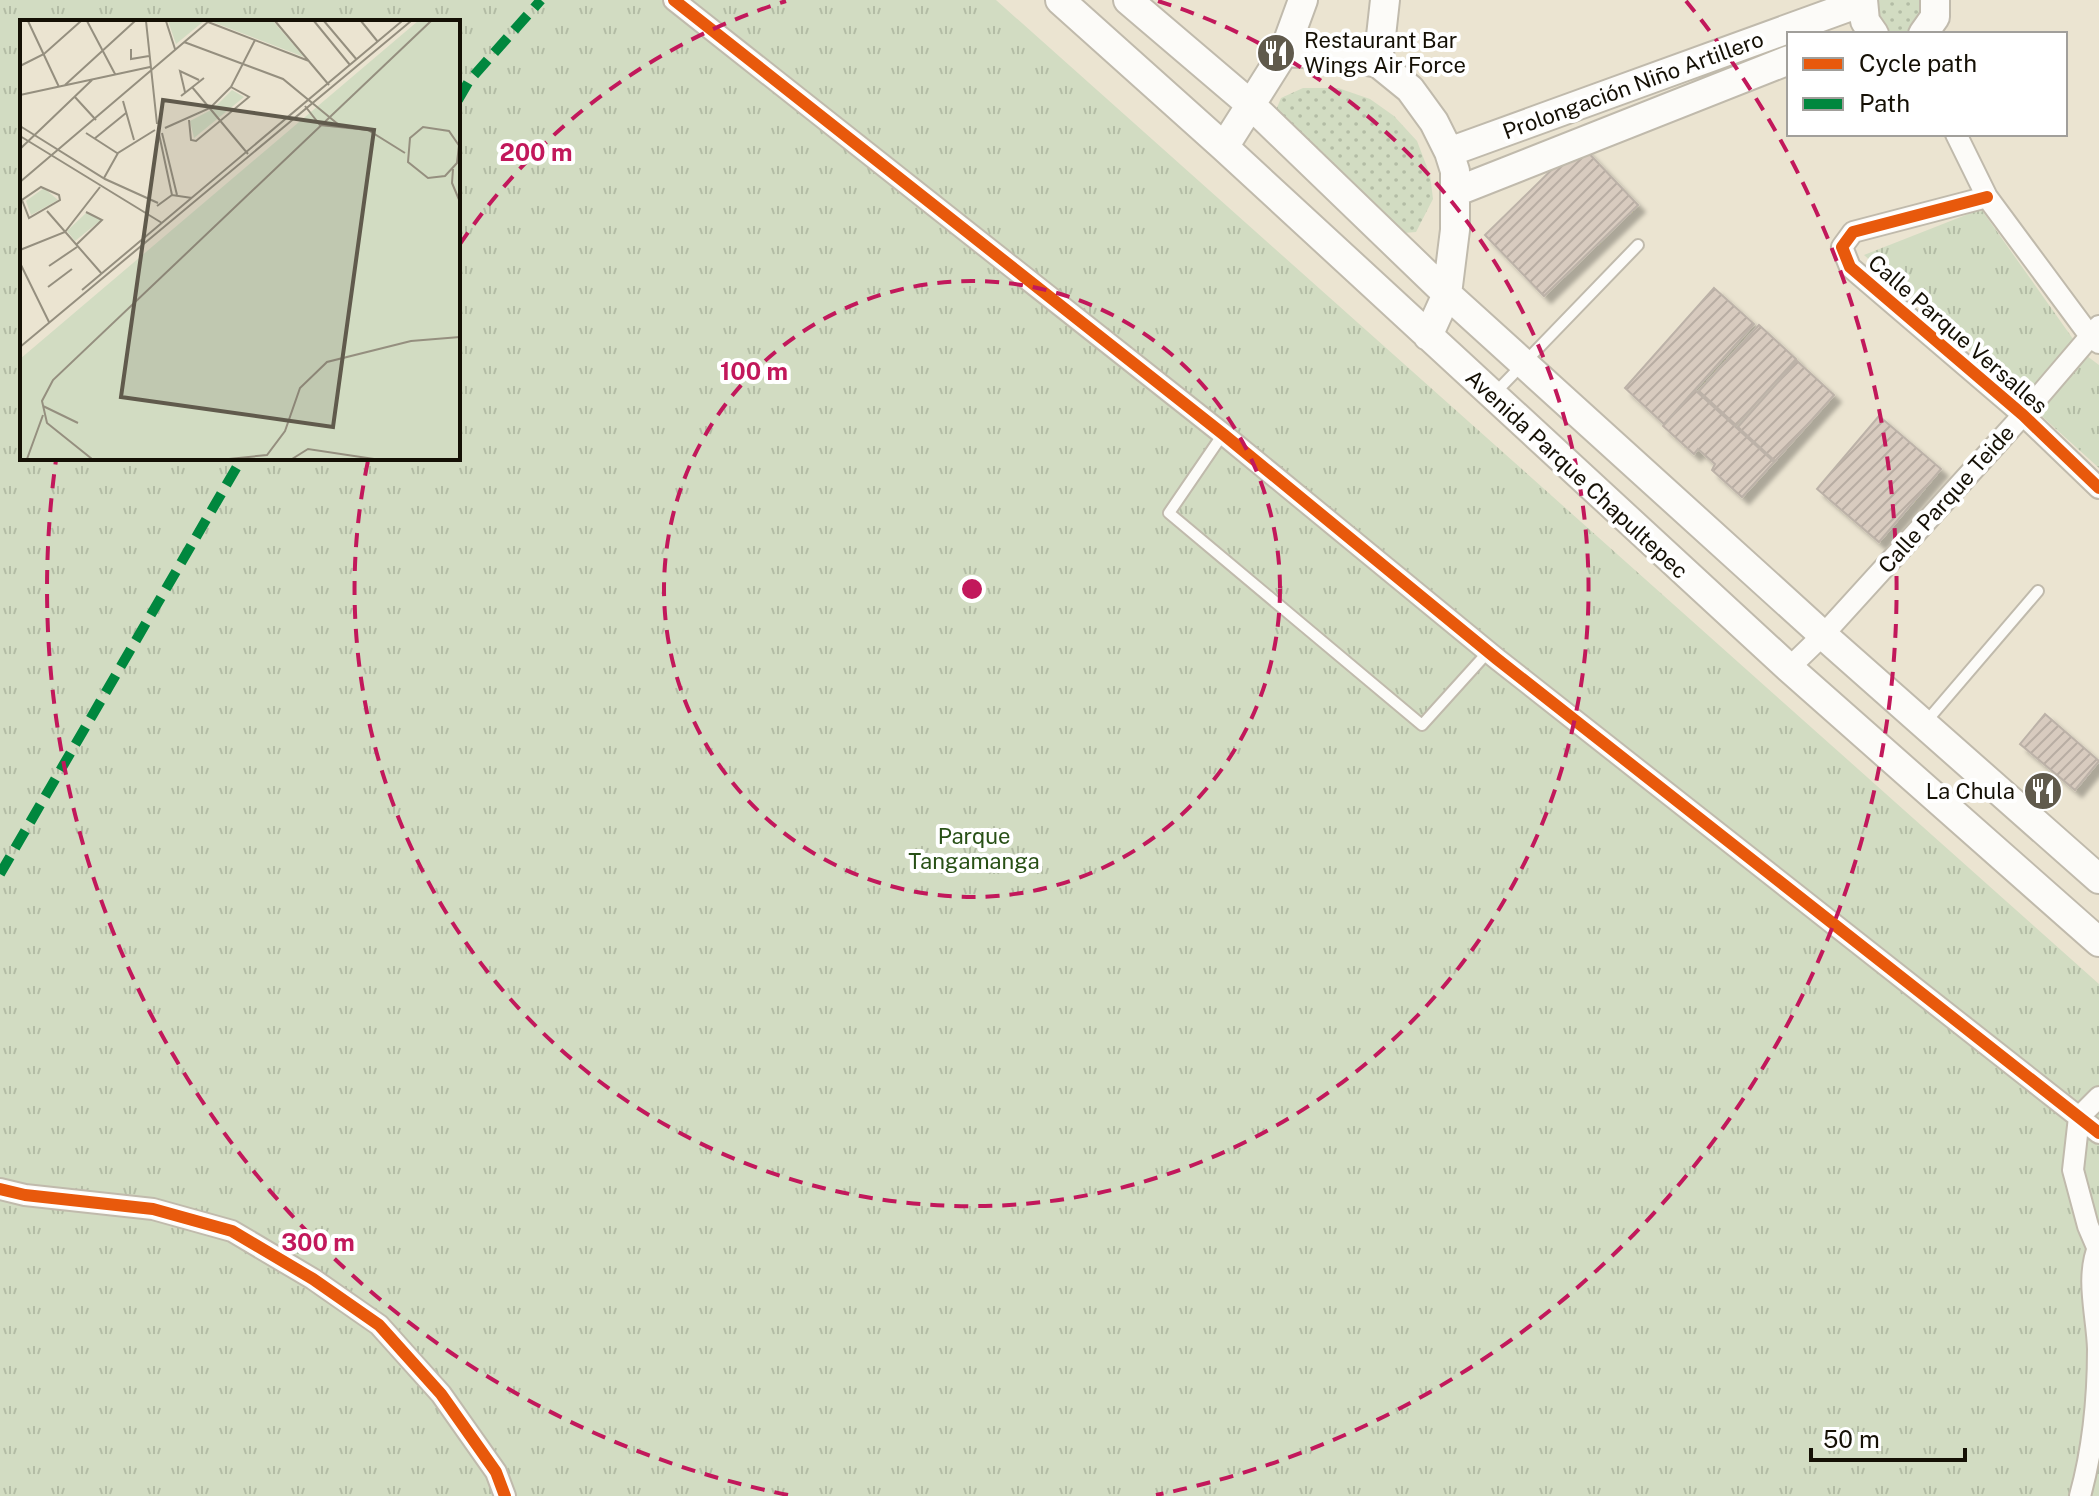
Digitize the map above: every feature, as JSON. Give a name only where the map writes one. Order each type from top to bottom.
[{"type":"main road","name":"Avenida Parque Chapultepec","points":[[1060,0],[1224,147],[1789,668],[2099,942]]},
{"type":"main road","name":"Avenida Parque Chapultepec","points":[[1128,0],[1250,104],[1447,294],[1823,635],[2099,879]]},
{"type":"main road","points":[[1224,147],[1284,52],[1303,0]]},
{"type":"main road","points":[[1378,63],[1385,0]]},
{"type":"main road","points":[[1924,32],[1935,17],[1940,2]]},
{"type":"main road","name":"Prolongación Niño Artillero","points":[[1827,32],[1865,20]]},
{"type":"main road","name":"Prolongación Niño Artillero","points":[[1449,152],[1787,45]]},
{"type":"main road","points":[[1284,52],[1336,55],[1378,63],[1410,89],[1434,122],[1455,171],[1455,230],[1447,294],[1428,336]]},
{"type":"main road","name":"Prolongación Niño Artillero","points":[[1455,192],[1787,61]]},
{"type":"street","points":[[674,0],[1223,434],[1488,652],[2099,1133]]},
{"type":"street","points":[[1957,136],[1987,197],[2096,335]]},
{"type":"street","name":"Calle Parque Versalles","points":[[1987,197],[1853,232],[1842,247],[1850,267],[2023,415],[2099,488]]},
{"type":"street","name":"Calle Parque Teide","points":[[1789,668],[1823,635],[2096,335]]},
{"type":"street","points":[[2080,1496],[2091,1454],[2098,1349],[2091,1274],[2098,1246],[2088,1226],[2073,1170],[2079,1117],[2099,1097]]},
{"type":"street","points":[[0,1189],[25,1195],[153,1209],[232,1231],[313,1279],[379,1325],[441,1394],[496,1472],[505,1496]]},
{"type":"lane","points":[[1493,395],[1638,245]]},
{"type":"lane","points":[[1223,434],[1169,513],[1422,725],[1488,652]]},
{"type":"lane","points":[[1924,724],[2038,591]]},
{"type":"green space","name":"Parque Tangamanga","points":[[0,0],[996,0],[2099,984],[2099,1496],[0,1496]]},
{"type":"green space","points":[[1863,0],[1935,0],[1924,32],[1873,32]]},
{"type":"green space","points":[[1303,88],[1338,88],[1370,99],[1394,116],[1417,141],[1430,175],[1433,199],[1416,232],[1404,233],[1274,115],[1281,98]]},
{"type":"green space","points":[[1981,209],[2083,353],[2099,365],[2099,468],[1864,255]]},
{"type":"building","points":[[1579,143],[1638,205],[1544,296],[1485,235]]},
{"type":"building","points":[[1714,288],[1754,324],[1664,424],[1625,388]]},
{"type":"building","points":[[1759,325],[1796,359],[1736,425],[1699,391]]},
{"type":"building","points":[[1797,361],[1834,395],[1775,461],[1738,427]]},
{"type":"building","points":[[1695,390],[1774,462],[1742,497],[1712,470],[1715,464],[1698,449],[1694,454],[1663,426]]},
{"type":"building","points":[[1879,416],[1941,469],[1879,542],[1817,489]]},
{"type":"building","points":[[2045,714],[2099,761],[2075,790],[2020,744]]},
{"type":"marked path","points":[[460,97],[469,81],[541,0]]},
{"type":"marked path","points":[[0,874],[241,460]]},
{"type":"cycle path","points":[[674,0],[1223,434],[1497,659],[2099,1133]]},
{"type":"cycle path","points":[[1987,197],[1853,232],[1842,247],[1850,267],[2023,415],[2099,488]]},
{"type":"cycle path","points":[[0,1189],[25,1195],[153,1209],[232,1231],[313,1279],[379,1325],[441,1394],[496,1472],[505,1496]]},
{"type":"place","name":"Restaurant Bar Wings Air Force","points":[[1276,53]]},
{"type":"place","name":"La Chula","points":[[2043,791]]}]
